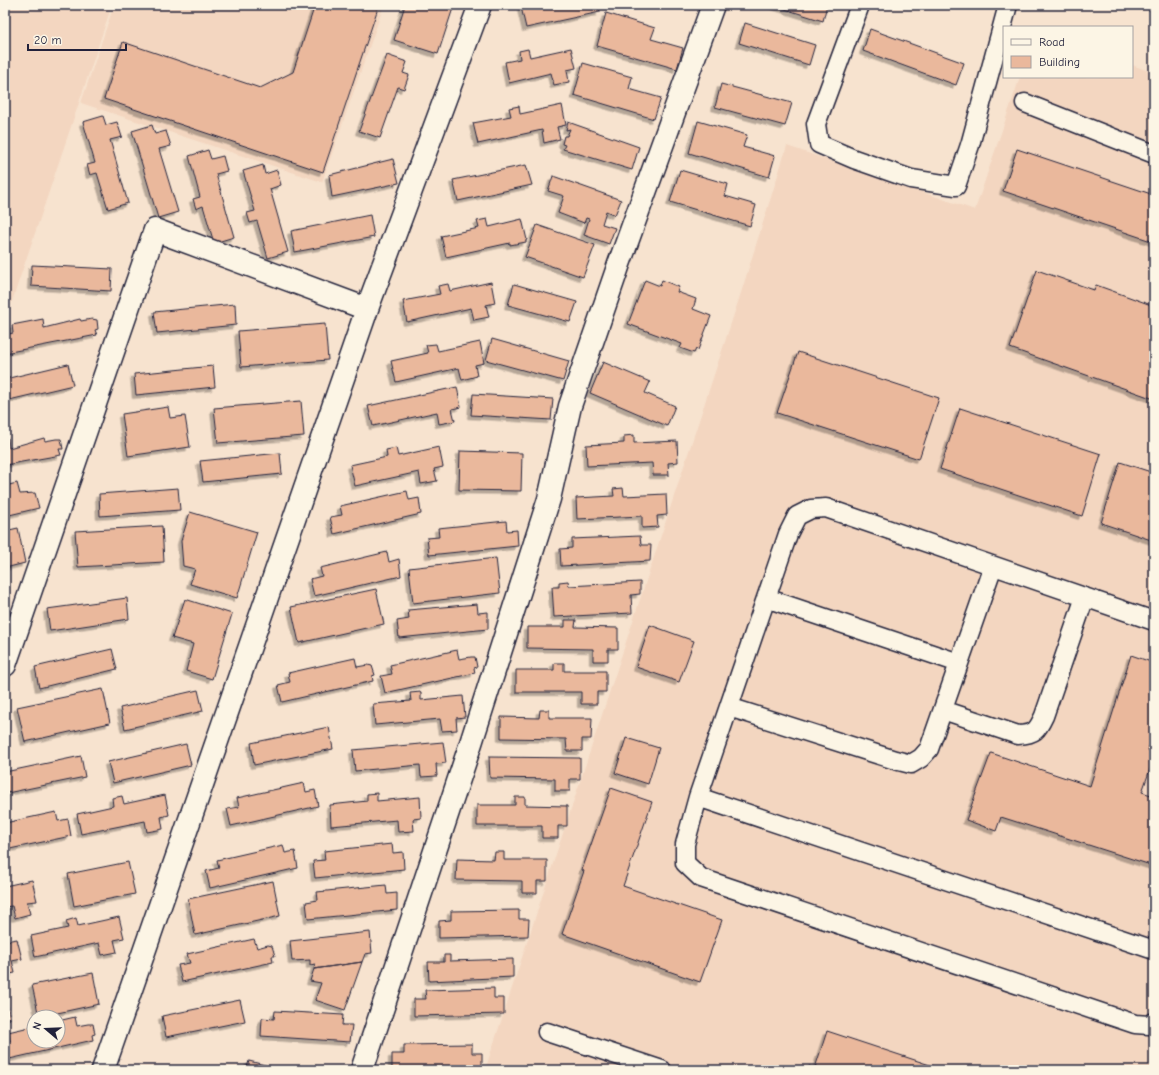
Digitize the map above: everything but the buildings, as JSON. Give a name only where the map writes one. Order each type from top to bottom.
[{"type":"street","points":[[103,1070],[367,308],[480,5]]},
{"type":"street","points":[[362,1070],[468,750],[546,506],[570,406],[619,264],[714,5]]},
{"type":"street","points":[[5,665],[155,230],[367,308]]},
{"type":"lane","points":[[860,5],[816,124],[819,144],[854,159],[911,179],[956,186],[970,145],[1008,5]]},
{"type":"lane","points":[[1025,102],[1154,154]]},
{"type":"lane","points":[[1154,621],[826,508],[811,508],[797,516],[791,528],[698,797],[685,844],[685,863],[701,878],[1135,1024],[1149,1025],[1154,1022]]},
{"type":"lane","points":[[729,707],[910,764],[921,758],[929,749],[993,566]]},
{"type":"lane","points":[[943,710],[1018,735],[1029,734],[1038,728],[1044,716],[1085,597]]},
{"type":"lane","points":[[766,598],[959,663]]},
{"type":"lane","points":[[698,797],[1154,950]]},
{"type":"lane","points":[[547,1032],[662,1070]]},
{"type":"shaded area","points":[[5,5],[112,5],[5,322]]},
{"type":"shaded area","points":[[114,5],[384,5],[322,182],[81,103]]},
{"type":"shaded area","points":[[1133,65],[1154,73],[1154,1070],[485,1070],[740,296],[787,146],[975,210],[1020,78],[1133,78]]}]
